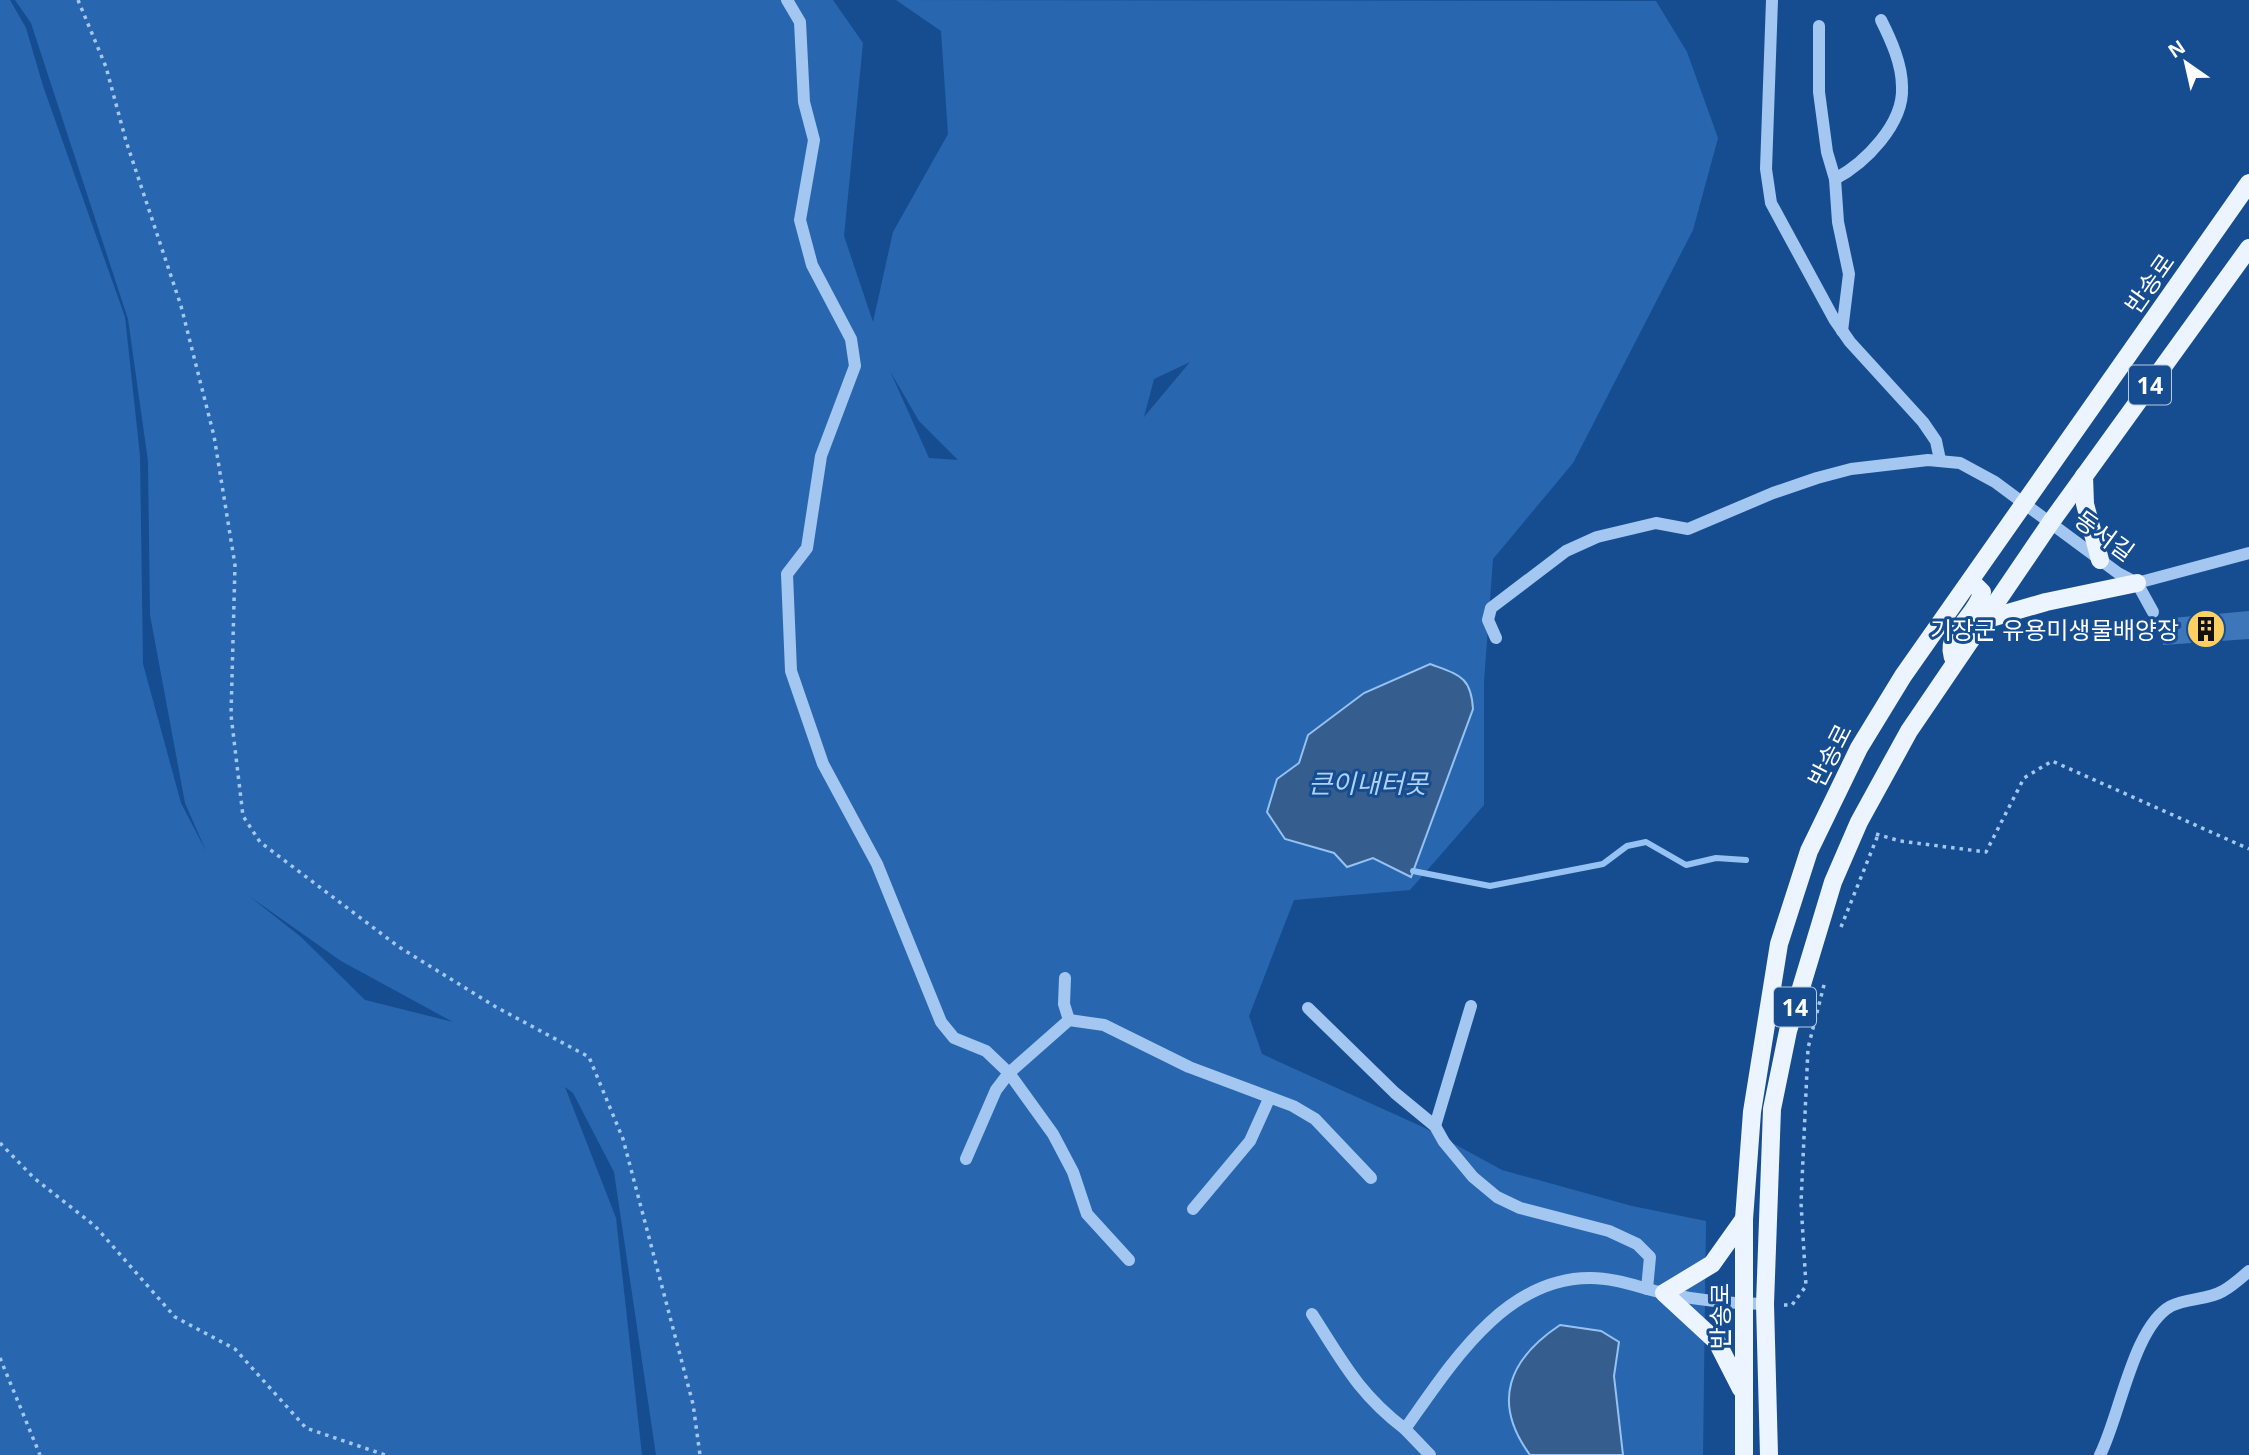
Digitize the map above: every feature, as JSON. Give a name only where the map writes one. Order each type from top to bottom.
[{"type":"main road","name":"반송로","points":[[1744,1455],[1744,1219],[1752,1112],[1779,944],[1809,851],[1874,720],[2024,501],[2249,183]]},
{"type":"main road","name":"반송로","points":[[1769,1455],[1765,1304],[1772,1109],[1788,1031],[1833,882],[1859,822],[1909,731],[2051,522],[2249,248]]},
{"type":"main road","points":[[2084,476],[2085,504],[2100,560]]},
{"type":"main road","points":[[1984,620],[2137,583]]},
{"type":"main road","points":[[1955,662],[1951,654],[1952,640],[1982,592],[1974,584],[1967,586]]},
{"type":"main road","points":[[1744,1219],[1712,1264],[1656,1291],[1717,1342],[1744,1396]]},
{"type":"street","points":[[787,0],[800,22],[804,102],[814,140],[800,220],[812,265],[851,339],[855,366],[821,456],[807,548],[787,574],[791,671],[823,764],[877,864],[941,1022],[954,1038],[986,1051],[1009,1073],[1053,1134],[1073,1172],[1087,1213],[1129,1260]]},
{"type":"street","points":[[1772,0],[1766,169],[1770,203],[1842,331],[1923,422],[1936,440],[1940,460]]},
{"type":"street","points":[[1835,179],[1856,168],[1888,130],[1897,111],[1903,88],[1890,40],[1881,20]]},
{"type":"street","points":[[1819,26],[1819,92],[1827,152],[1835,179],[1838,222],[1849,274],[1842,331]]},
{"type":"street","name":"동서길","points":[[1496,638],[1488,621],[1491,608],[1566,551],[1597,537],[1656,523],[1688,529],[1773,493],[1817,478],[1906,461],[1940,460],[1960,463],[2024,501],[2100,560],[2137,583],[2249,553]]},
{"type":"street","points":[[2137,583],[2153,612]]},
{"type":"street","points":[[1065,978],[1064,1004],[1069,1020]]},
{"type":"street","points":[[1435,1126],[1471,1006]]},
{"type":"street","points":[[1308,1008],[1395,1093],[1435,1126],[1444,1142],[1473,1177],[1497,1197],[1520,1208],[1609,1231],[1637,1244],[1650,1257],[1656,1291]]},
{"type":"street","points":[[965,1159],[996,1090],[1009,1073],[1069,1020],[1104,1025],[1189,1067],[1293,1106],[1315,1119],[1371,1178]]},
{"type":"street","points":[[1192,1209],[1250,1141],[1269,1099]]},
{"type":"street","points":[[2100,1455],[2112,1432],[2140,1343],[2151,1327],[2170,1307],[2222,1292],[2249,1271]]},
{"type":"street","points":[[1405,1429],[1436,1385],[1495,1317],[1526,1293],[1559,1281],[1593,1278],[1656,1291],[1744,1304],[1765,1304]]},
{"type":"street","points":[[1312,1314],[1353,1380],[1430,1455]]},
{"type":"path","points":[[78,0],[106,67],[181,306],[214,436],[235,565],[231,715],[243,816],[260,842],[400,947],[496,1007],[589,1056],[623,1139],[693,1404],[700,1455]]},
{"type":"path","points":[[1838,937],[1878,835],[1986,852],[2024,778],[2052,761],[2249,849]]},
{"type":"path","points":[[1765,1304],[1792,1305],[1806,1286],[1801,1203],[1808,1048],[1828,972]]},
{"type":"path","points":[[0,1143],[34,1178],[95,1226],[176,1317],[235,1349],[306,1428],[385,1455]]},
{"type":"path","points":[[0,1358],[40,1455]]},
{"type":"shaded area","points":[[0,0],[10,0],[26,28],[43,86],[125,317],[140,456],[143,664],[181,803],[206,851],[185,803],[150,615],[148,461],[128,319],[31,23],[15,0],[833,0],[863,43],[844,236],[873,322],[893,232],[948,134],[941,31],[896,0],[1656,1],[1687,52],[1718,138],[1693,230],[1573,463],[1493,559],[1484,681],[1484,805],[1410,890],[1294,900],[1249,1016],[1262,1054],[1425,1128],[1502,1170],[1632,1206],[1706,1221],[1703,1455],[656,1455],[614,1172],[573,1093],[565,1087],[616,1218],[642,1455],[0,1455]],"holes":[[[1190,362],[1144,417],[1154,379]],[[890,371],[919,421],[958,460],[929,458]],[[249,896],[341,961],[453,1022],[365,1000],[301,937]]]},
{"type":"water","name":"큰이내터못","points":[[1430,664],[1462,678],[1470,690],[1473,709],[1411,877],[1373,858],[1347,867],[1334,853],[1285,839],[1267,812],[1277,779],[1299,763],[1308,735],[1364,693]]},
{"type":"water","points":[[1560,1325],[1601,1331],[1619,1342],[1614,1376],[1623,1455],[1530,1455],[1518,1436],[1511,1417],[1511,1383],[1528,1352]]},
{"type":"building","name":"기장군 유용미생물배양장","points":[[2249,611],[2249,639],[2163,645],[2161,619]]},
{"type":"waterway","points":[[1413,871],[1490,886],[1603,864],[1627,846],[1646,842],[1686,865],[1716,858],[1746,860]]},
{"type":"place","name":"기장군 유용미생물배양장","points":[[2206,629]]}]
